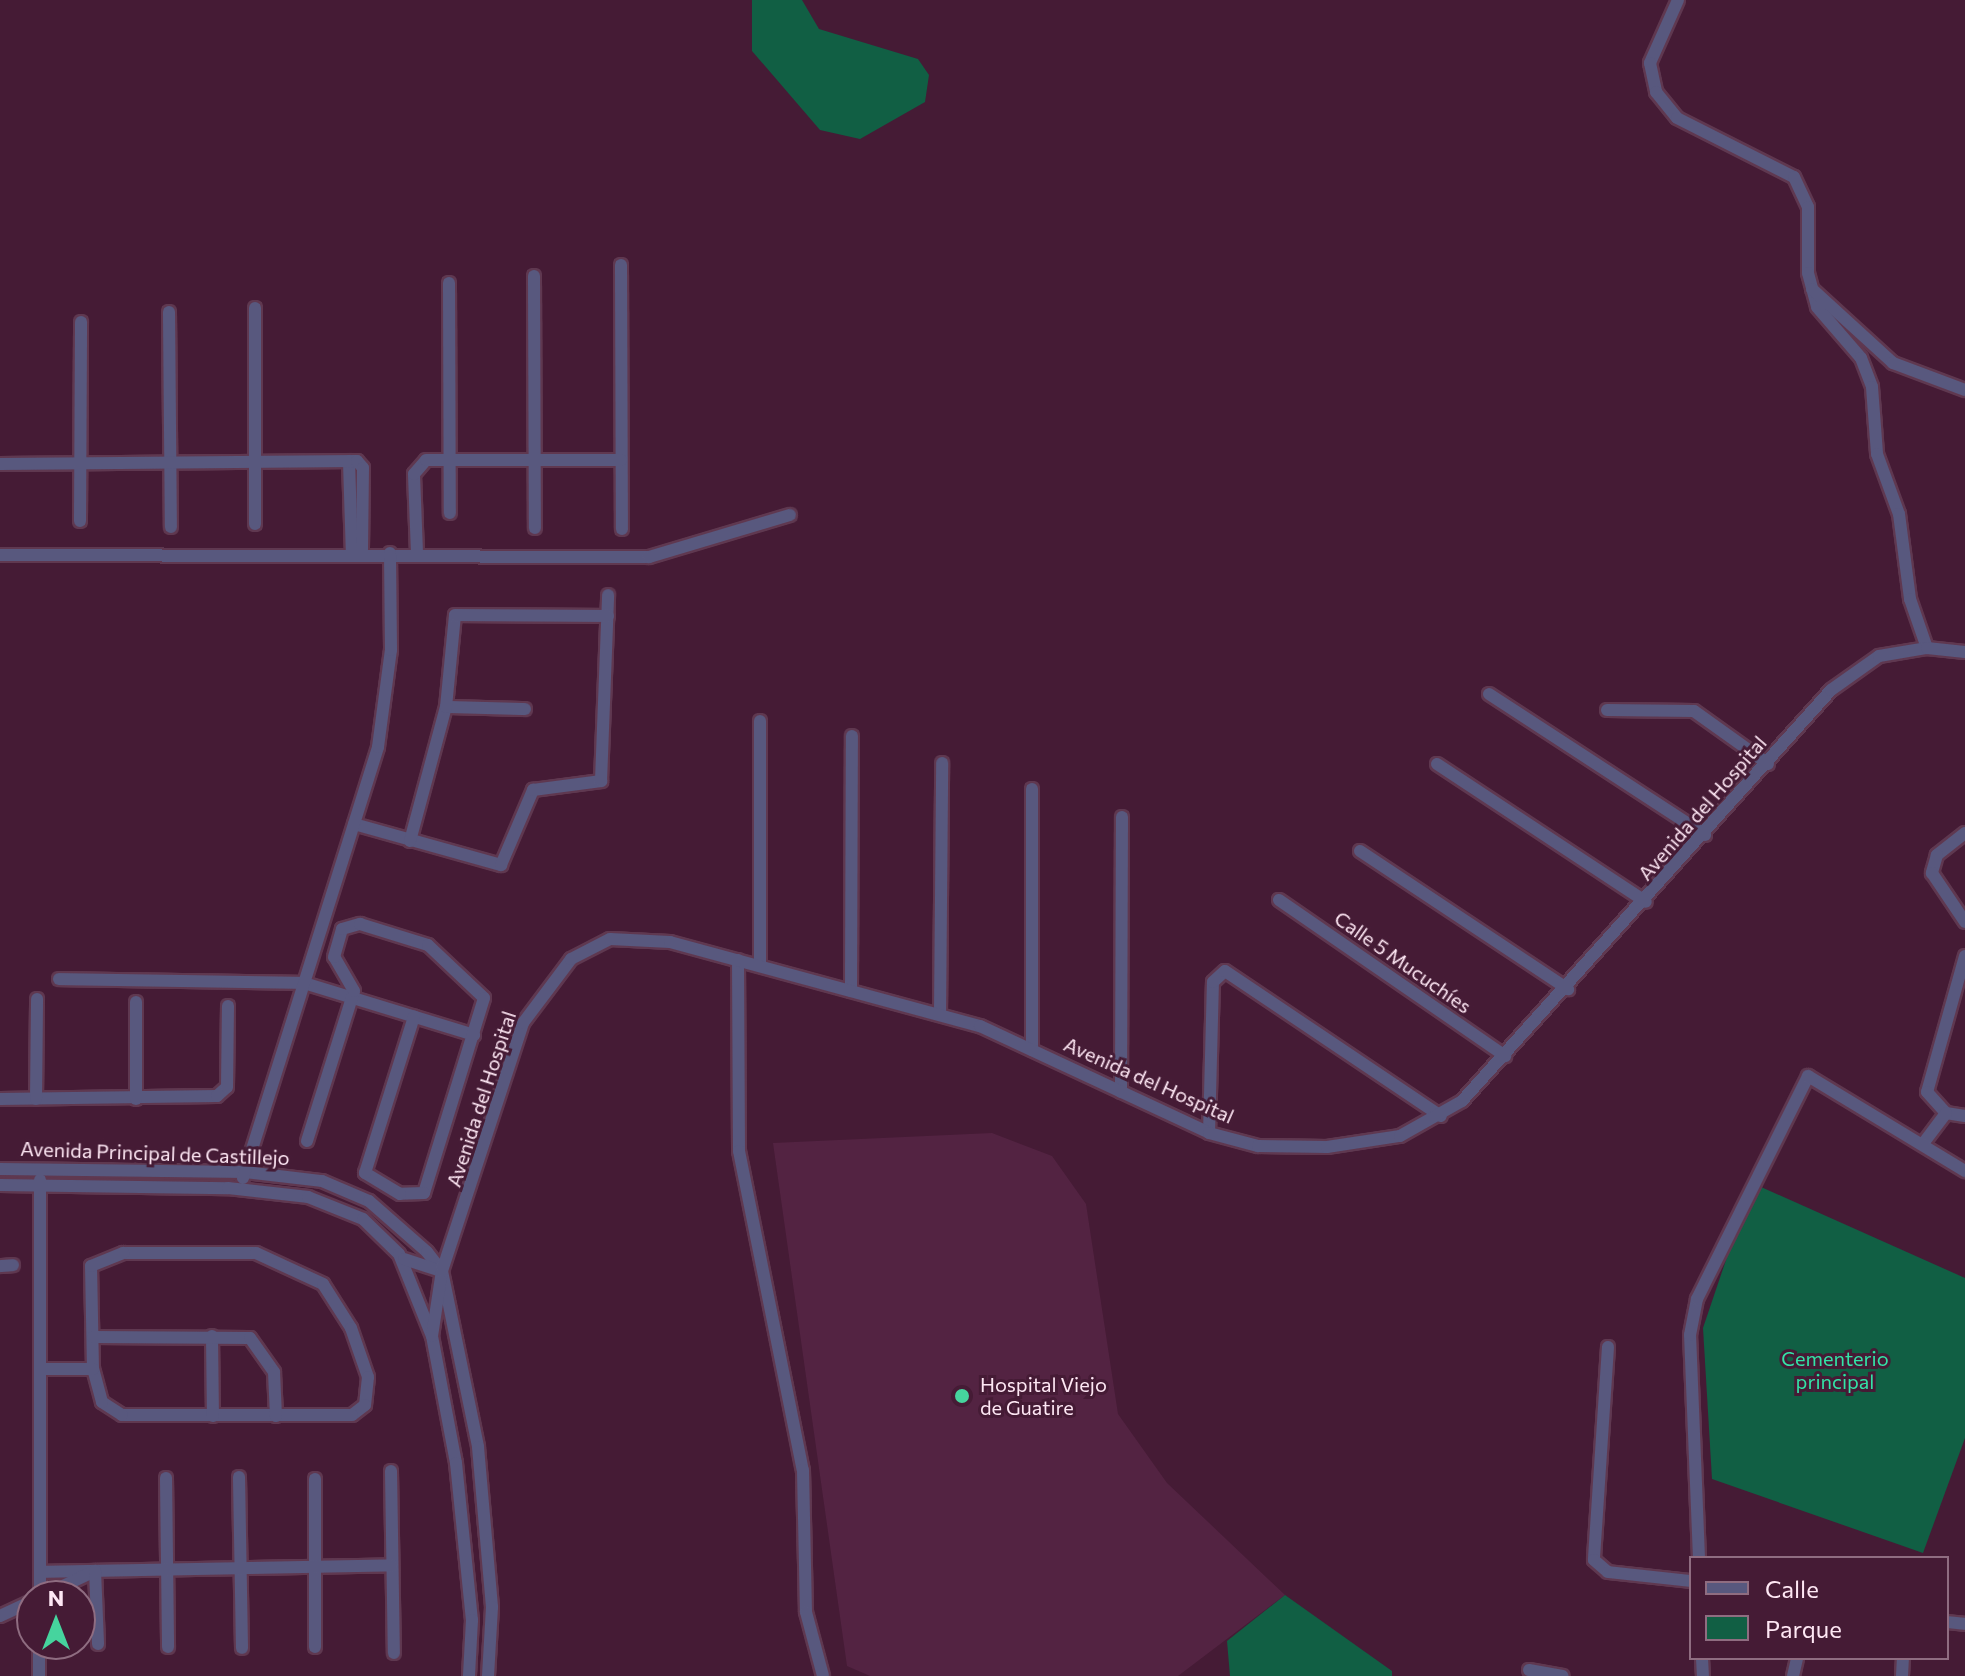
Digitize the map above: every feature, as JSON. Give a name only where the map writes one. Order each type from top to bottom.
[{"type":"street","points":[[1678,0],[1650,63],[1656,92],[1677,118],[1794,177],[1808,207],[1812,289],[1872,387],[1877,454],[1899,514],[1910,599],[1927,648]]},
{"type":"street","points":[[621,265],[622,529]]},
{"type":"street","points":[[534,276],[535,528]]},
{"type":"street","points":[[449,283],[450,513]]},
{"type":"street","points":[[1812,289],[1893,363],[1965,390]]},
{"type":"street","points":[[255,308],[255,524]]},
{"type":"street","points":[[169,312],[171,527]]},
{"type":"street","points":[[80,521],[81,322]]},
{"type":"street","points":[[417,553],[418,465],[449,459],[621,460]]},
{"type":"street","points":[[0,464],[349,461],[357,554]]},
{"type":"street","points":[[0,555],[417,553],[649,557],[790,515]]},
{"type":"street","points":[[240,1189],[354,824],[388,691],[390,553]]},
{"type":"street","points":[[354,824],[501,865],[533,790],[601,781],[608,595]]},
{"type":"street","points":[[410,841],[446,707],[452,621],[460,611],[608,616]]},
{"type":"street","name":"Avenida del Hospital","points":[[432,1336],[442,1271],[523,1023],[541,989],[571,959],[610,939],[670,942],[940,1015],[1032,1050],[1209,1133],[1258,1146],[1327,1147],[1400,1136],[1441,1116],[1505,1056],[1646,902],[1831,690],[1879,656],[1927,648],[1965,652]]},
{"type":"street","points":[[1489,694],[1705,835]]},
{"type":"street","points":[[446,707],[525,709]]},
{"type":"street","points":[[1607,710],[1694,711],[1768,764]]},
{"type":"street","points":[[760,721],[760,966]]},
{"type":"street","points":[[851,991],[852,736]]},
{"type":"street","points":[[940,1015],[942,763]]},
{"type":"street","points":[[1437,764],[1646,902]]},
{"type":"street","points":[[1032,789],[1032,1050]]},
{"type":"street","points":[[1121,1092],[1122,817]]},
{"type":"street","points":[[1965,833],[1937,855],[1932,873],[1965,922]]},
{"type":"street","points":[[1360,851],[1568,989]]},
{"type":"street","name":"Calle 5 Mucuchíes","points":[[1279,900],[1505,1056]]},
{"type":"street","points":[[307,1141],[351,998],[353,984],[334,957],[342,929],[360,924],[428,945],[478,985],[484,998],[424,1193],[400,1194],[370,1181],[365,1165],[414,1017]]},
{"type":"street","points":[[1965,956],[1927,1092],[1946,1113],[1965,1116]]},
{"type":"street","points":[[738,960],[739,1151],[803,1470],[806,1612],[823,1676]]},
{"type":"street","points":[[1209,1133],[1213,982],[1225,971],[1441,1116]]},
{"type":"street","points":[[59,979],[304,983],[474,1035]]},
{"type":"street","points":[[36,1099],[37,999]]},
{"type":"street","points":[[136,1002],[136,1099]]},
{"type":"street","points":[[0,1099],[204,1099],[227,1087],[228,1006]]},
{"type":"street","points":[[1699,1556],[1690,1335],[1697,1299],[1808,1076],[1925,1141],[1965,1171]]},
{"type":"street","points":[[1925,1141],[1946,1113]]},
{"type":"street","name":"Avenida Principal de Castillejo","points":[[0,1169],[245,1172],[322,1181],[369,1201],[442,1271]]},
{"type":"street","points":[[40,1580],[41,1169]]},
{"type":"street","name":"Avenida Principal de Castillejo","points":[[0,1185],[240,1189],[308,1197],[363,1219],[399,1254],[432,1336],[456,1463],[472,1620],[469,1676]]},
{"type":"street","points":[[256,1253],[290,1263],[323,1284],[351,1328],[368,1377],[365,1405],[352,1415],[122,1415],[102,1402],[93,1369],[93,1337],[91,1266],[100,1256],[256,1253]]},
{"type":"street","points":[[399,1254],[414,1266],[442,1271],[478,1447],[492,1607],[488,1676]]},
{"type":"street","points":[[212,1336],[213,1416]]},
{"type":"street","points":[[93,1337],[250,1338],[259,1346],[274,1372],[276,1416]]},
{"type":"street","points":[[1608,1347],[1594,1560],[1608,1572],[1689,1581]]},
{"type":"street","points":[[40,1369],[93,1369]]},
{"type":"street","points":[[391,1471],[394,1653]]},
{"type":"street","points":[[239,1477],[242,1648]]},
{"type":"street","points":[[166,1478],[168,1647]]},
{"type":"street","points":[[315,1479],[315,1647]]},
{"type":"street","points":[[40,1572],[392,1565]]},
{"type":"street","points":[[76,1580],[95,1571]]},
{"type":"street","points":[[95,1571],[98,1644]]},
{"type":"street","points":[[1529,1670],[1562,1676]]},
{"type":"shaded area","name":"Hospital Viejo de Guatire","points":[[992,1133],[1052,1156],[1086,1204],[1118,1414],[1167,1483],[1285,1595],[1178,1676],[870,1676],[847,1666],[773,1143]]},
{"type":"green space","points":[[752,0],[802,0],[819,29],[918,59],[929,75],[925,102],[860,139],[820,130],[752,51]]},
{"type":"green space","name":"Cementerio principal","points":[[1752,1183],[1965,1278],[1965,1438],[1923,1553],[1712,1479],[1703,1328]]},
{"type":"green space","points":[[1285,1595],[1392,1671],[1392,1676],[1230,1676],[1227,1641]]},
{"type":"place","name":"Hospital Viejo de Guatire","points":[[962,1396]]}]
